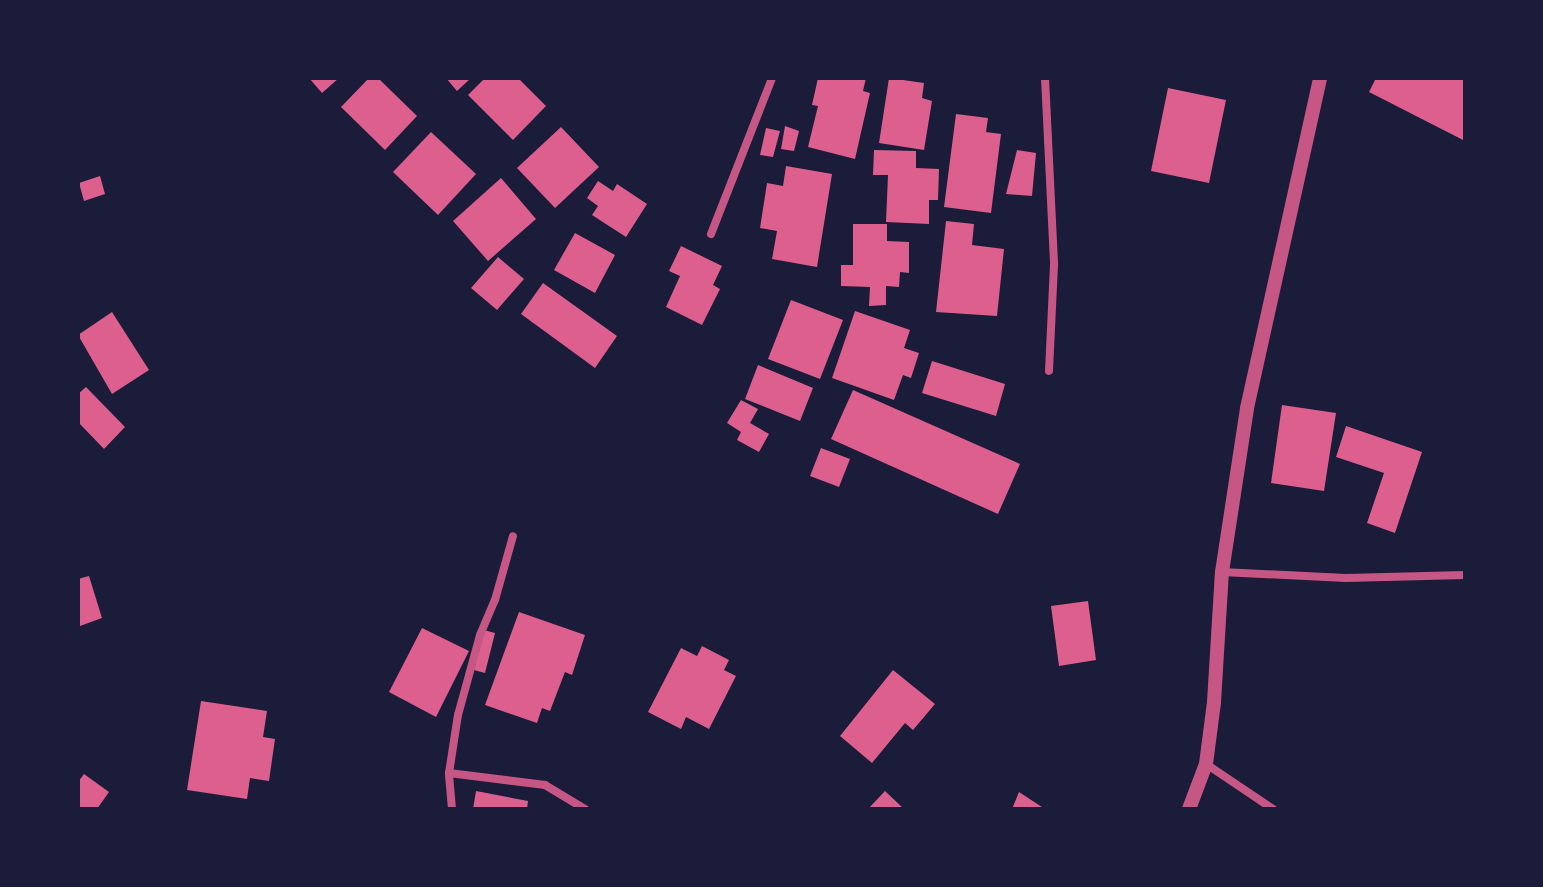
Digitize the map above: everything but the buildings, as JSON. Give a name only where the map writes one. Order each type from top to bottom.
[{"type":"street","points":[[711,234],[772,78]]},
{"type":"street","points":[[1045,78],[1054,265],[1049,371]]},
{"type":"street","points":[[1189,809],[1206,764],[1214,702],[1222,572],[1247,408],[1320,78]]},
{"type":"street","points":[[452,809],[449,773],[458,715],[480,635],[495,600],[513,536]]},
{"type":"street","points":[[1222,572],[1346,578],[1465,575]]},
{"type":"street","points":[[1206,764],[1273,809]]},
{"type":"street","points":[[449,773],[545,785],[585,809]]}]
